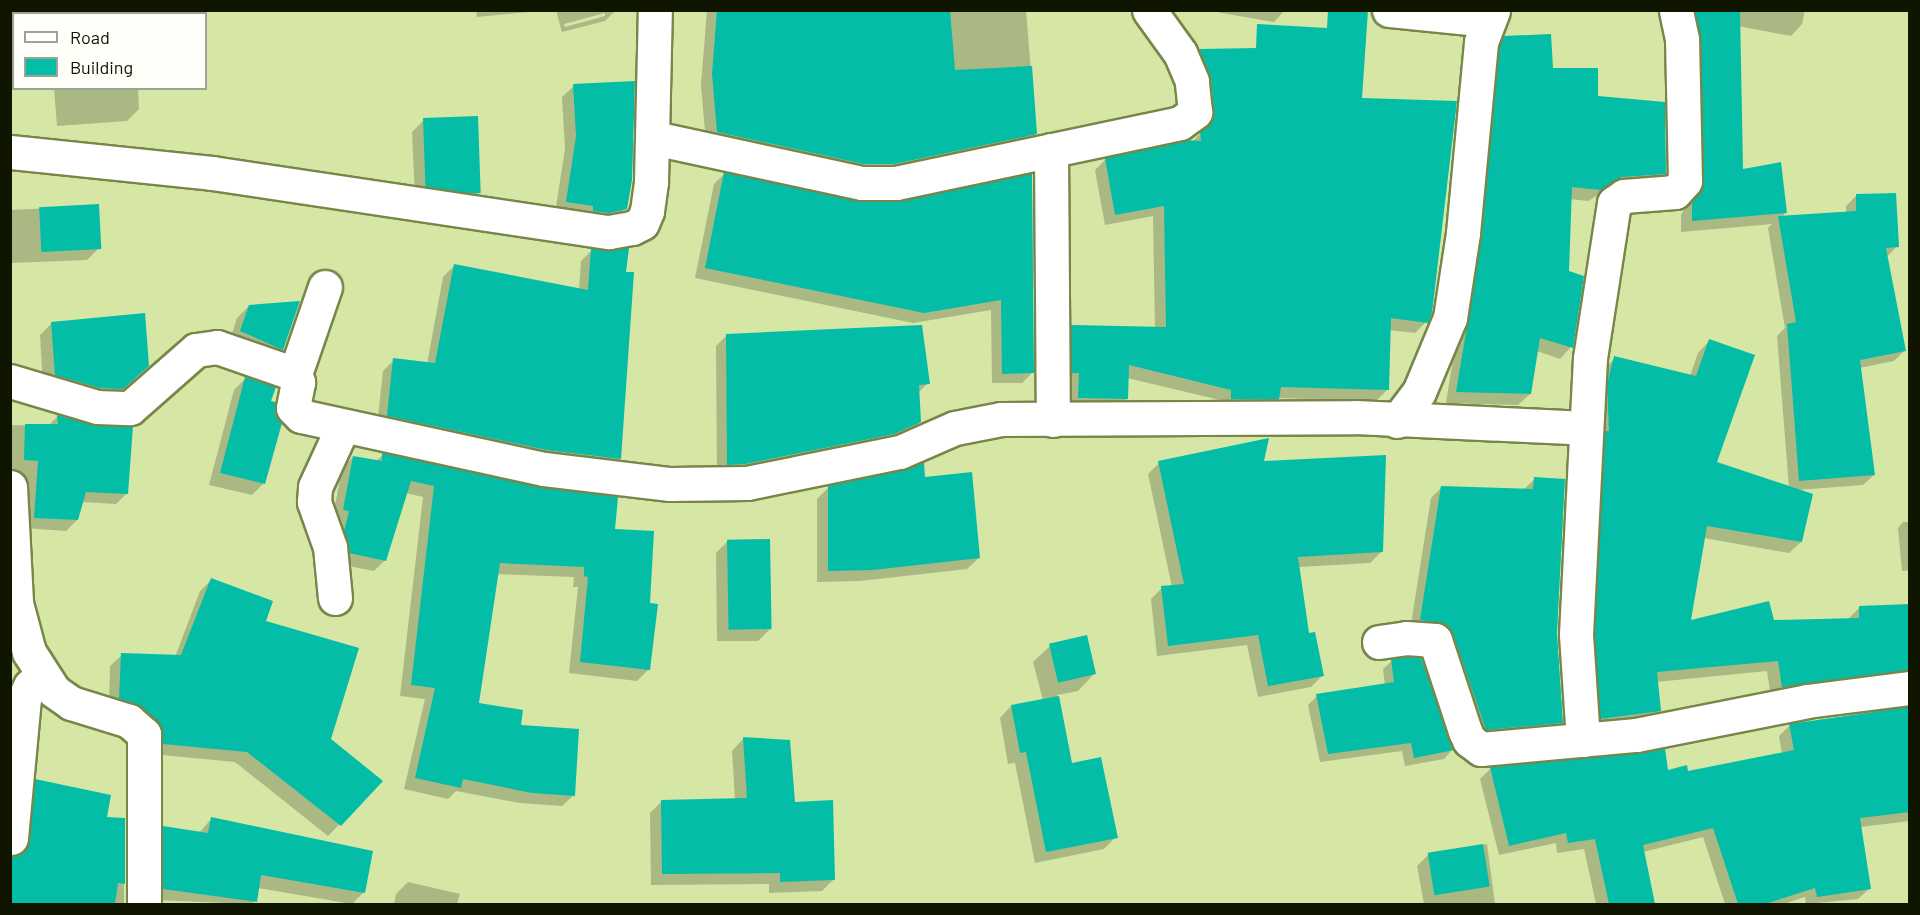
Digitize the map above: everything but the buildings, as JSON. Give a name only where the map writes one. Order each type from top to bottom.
[{"type":"street","points":[[10,152],[212,173],[609,232],[642,223],[648,211],[654,138],[655,10]]},
{"type":"street","points":[[654,138],[862,183],[896,183],[1180,123],[1192,117],[1195,93],[1192,81],[1180,53],[1149,10]]},
{"type":"street","points":[[1389,10],[1490,15],[1481,42],[1463,233],[1450,318],[1419,392],[1398,421]]},
{"type":"street","points":[[1583,740],[1576,634],[1590,358],[1614,203],[1624,196],[1675,192],[1685,181],[1682,39],[1676,10]]},
{"type":"street","points":[[1051,150],[1053,420]]},
{"type":"street","points":[[325,287],[295,374],[296,413],[343,426],[544,469],[670,484],[747,483],[910,450],[975,422],[1355,417],[1398,421],[1586,428]]},
{"type":"street","points":[[10,381],[97,407],[120,410],[140,403],[196,350],[217,347],[295,374]]},
{"type":"street","points":[[334,598],[330,547],[314,502],[315,487],[343,426]]},
{"type":"street","points":[[10,487],[16,603],[29,652],[43,675],[71,703],[129,721],[144,734],[144,904]]},
{"type":"street","points":[[1379,642],[1406,638],[1435,640],[1465,731],[1470,740],[1481,749],[1636,735],[1807,700],[1910,688]]},
{"type":"street","points":[[11,838],[24,698],[30,686],[43,675]]}]
